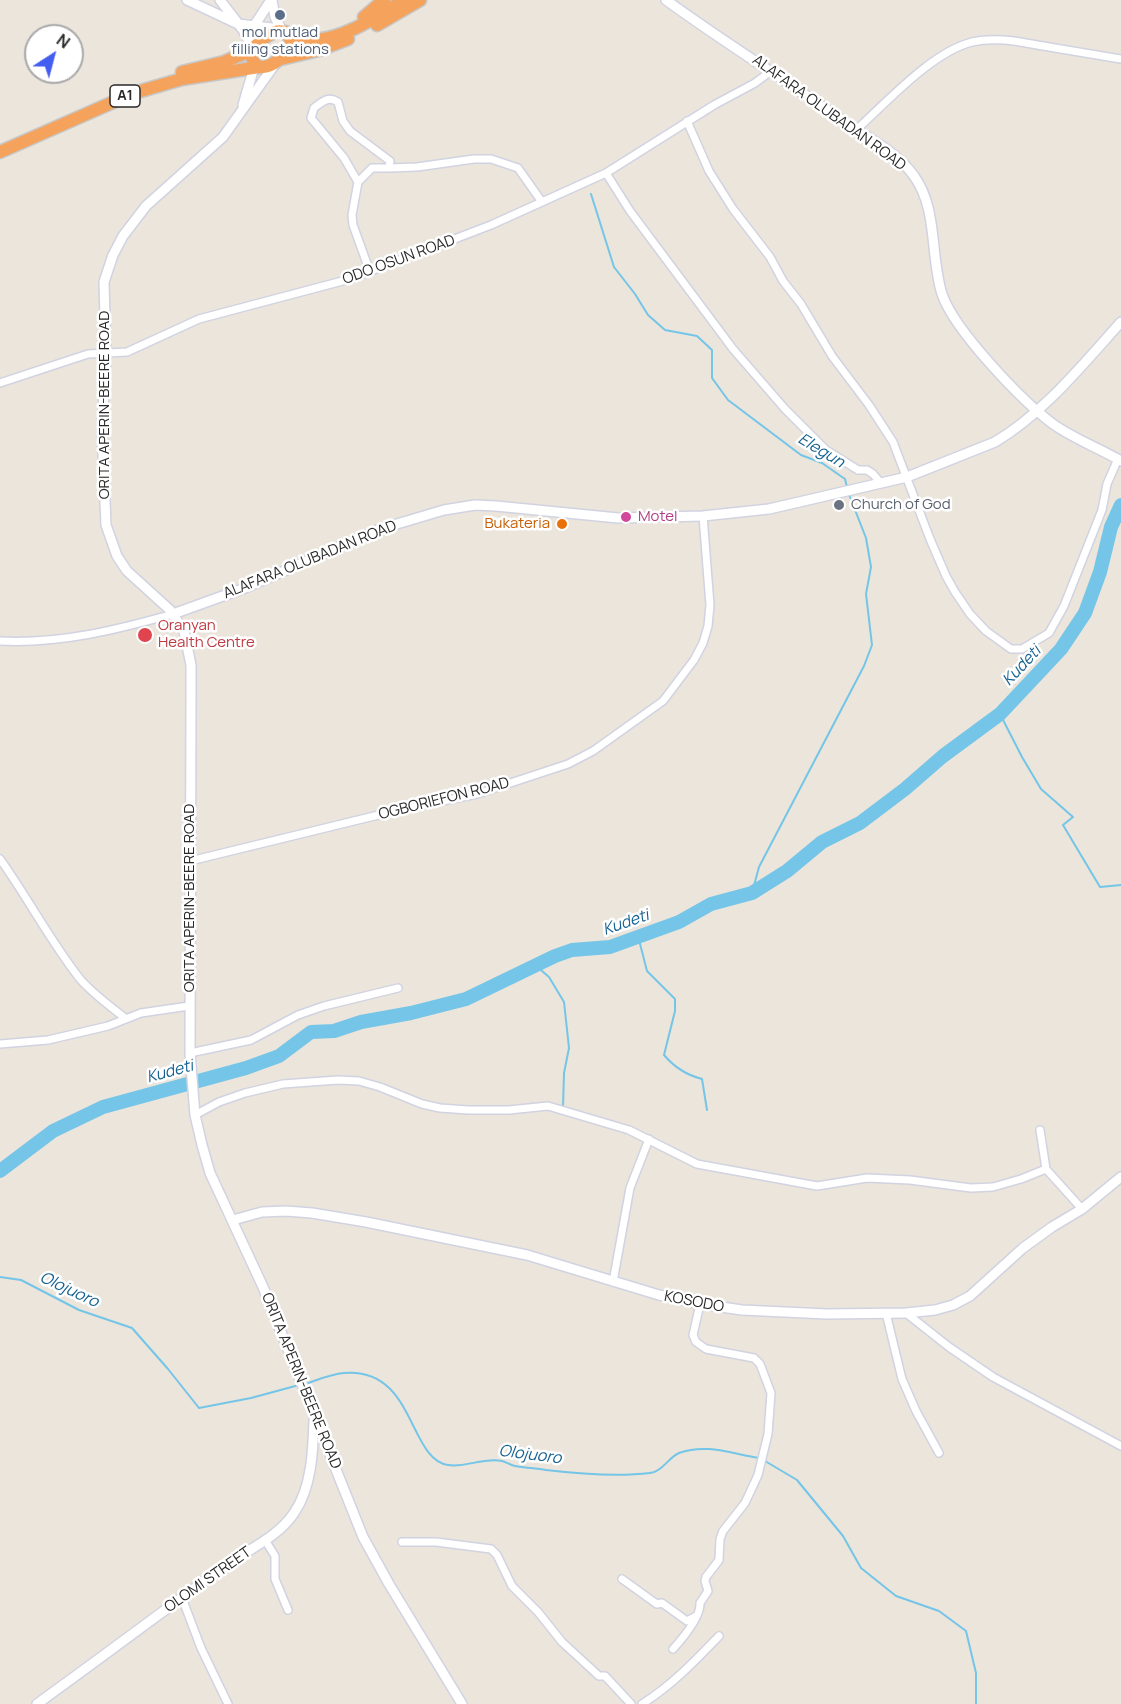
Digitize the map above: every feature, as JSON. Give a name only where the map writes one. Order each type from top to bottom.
[{"type":"highway","points":[[347,34],[384,0]]},
{"type":"highway","points":[[279,59],[319,50],[404,0]]},
{"type":"highway","points":[[283,32],[292,42],[291,47],[268,66],[256,66],[251,55],[253,50],[271,34],[283,32],[307,40],[347,34],[371,28],[420,0]]},
{"type":"highway","name":"A1","points":[[0,152],[137,83],[224,62],[253,50]]},
{"type":"highway","name":"A1","points":[[0,143],[94,106],[159,85],[256,66]]},
{"type":"main road","points":[[187,0],[238,24],[272,28],[283,32]]},
{"type":"main road","points":[[220,0],[238,24],[253,50]]},
{"type":"main road","points":[[254,26],[271,0]]},
{"type":"main road","points":[[271,0],[275,16],[283,32]]},
{"type":"main road","name":"ALAFARA OLUBADAN ROAD","points":[[666,0],[895,156],[914,176],[921,189],[927,208],[942,294],[949,309],[977,348],[1037,410],[1070,434],[1119,460]]},
{"type":"main road","name":"ORITA APERIN-BEERE ROAD","points":[[279,59],[223,137],[146,206],[123,236],[113,255],[105,282],[106,354],[102,430],[106,525],[117,556],[127,571],[173,614],[184,631],[190,665],[190,1053],[195,1115],[210,1173],[263,1287],[363,1537],[401,1605],[462,1704]]},
{"type":"main road","name":"ORITA APERIN-BEERE ROAD","points":[[241,113],[256,66]]},
{"type":"main road","name":"ALAFARA OLUBADAN ROAD","points":[[173,614],[253,585],[380,529],[444,510],[475,505],[618,518],[703,516],[769,509],[907,477],[995,442],[1015,429],[1037,410],[1121,322]]},
{"type":"main road","name":"KOSODO","points":[[233,1220],[262,1212],[312,1213],[527,1255],[613,1282],[700,1304],[769,1312],[886,1313],[935,1310],[953,1305],[970,1296],[1023,1248],[1082,1209],[1121,1177]]},
{"type":"main road","name":"OLOMI STREET","points":[[37,1704],[220,1569],[265,1540],[295,1513],[309,1475],[313,1451],[314,1414]]},
{"type":"street","points":[[856,130],[929,65],[950,51],[970,42],[987,39],[1010,40],[1121,59]]},
{"type":"street","name":"ODO OSUN ROAD","points":[[0,384],[88,354],[127,352],[199,319],[370,272],[490,225],[606,173],[687,121],[747,88],[771,71]]},
{"type":"street","points":[[358,182],[344,158],[311,118],[314,108],[327,99],[338,102],[343,121],[350,131],[390,161],[390,168]]},
{"type":"street","points":[[687,121],[709,171],[727,200],[770,257],[832,356],[869,405],[893,442],[946,576],[970,614],[986,631],[1011,649],[1022,649],[1049,633],[1064,606],[1102,510],[1107,484],[1119,460]]},
{"type":"street","points":[[370,272],[353,225],[352,214],[358,182],[372,168],[417,167],[474,159],[491,159],[518,168],[542,202]]},
{"type":"street","points":[[606,173],[630,211],[720,332],[785,410],[826,450],[858,470],[867,470],[881,483]]},
{"type":"street","name":"OGBORIEFON ROAD","points":[[190,861],[403,809],[477,794],[568,764],[593,751],[663,701],[694,660],[703,642],[708,626],[710,605],[703,516]]},
{"type":"street","points":[[0,641],[83,636],[173,614]]},
{"type":"street","points":[[0,859],[80,979],[125,1018]]},
{"type":"street","points":[[190,1053],[251,1040],[298,1015],[324,1006],[398,988]]},
{"type":"street","points":[[0,1044],[48,1040],[108,1026],[125,1018],[166,1008],[189,1006]]},
{"type":"street","points":[[195,1115],[219,1102],[244,1093],[283,1084],[338,1080],[359,1081],[422,1104],[440,1108],[489,1110],[548,1106],[611,1123],[649,1139],[697,1164],[817,1186],[867,1178],[910,1180],[971,1188],[993,1187],[1046,1169]]},
{"type":"street","points":[[1040,1130],[1046,1169],[1082,1209]]},
{"type":"street","points":[[613,1282],[630,1188],[649,1139]]},
{"type":"street","points":[[673,1649],[686,1634],[708,1591],[705,1581],[719,1560],[720,1539],[745,1503],[758,1475],[768,1434],[771,1393],[760,1364],[754,1358],[706,1349],[696,1342],[693,1335],[700,1304]]},
{"type":"street","points":[[906,1312],[949,1347],[993,1377],[1121,1446]]},
{"type":"street","points":[[886,1313],[902,1379],[916,1412],[939,1453]]},
{"type":"street","points":[[265,1540],[275,1556],[275,1579],[288,1610]]},
{"type":"street","points":[[402,1542],[435,1542],[491,1549],[497,1555],[506,1576],[519,1596],[530,1603],[562,1642],[599,1676],[605,1676],[631,1704]]},
{"type":"street","points":[[622,1579],[657,1604],[662,1603],[681,1618],[687,1620],[696,1616]]},
{"type":"street","points":[[182,1598],[201,1648],[228,1704]]},
{"type":"street","points":[[642,1704],[686,1670],[719,1636]]},
{"type":"waterway","name":"Elegun","points":[[591,194],[614,267],[648,315],[665,330],[697,336],[712,350],[712,378],[728,400],[801,455],[822,463],[845,479],[847,487]]},
{"type":"waterway","name":"Elegun","points":[[752,893],[759,867],[864,666],[872,645],[866,594],[871,567],[866,538],[848,492]]},
{"type":"waterway","name":"Kudeti","points":[[0,1171],[53,1131],[103,1107],[246,1068],[279,1056],[311,1032],[334,1031],[361,1022],[411,1013],[466,999],[555,956],[572,950],[610,947],[679,922],[711,904],[752,893],[787,871],[822,842],[860,823],[905,789],[943,756],[1000,714],[1061,649],[1085,613],[1100,572],[1111,527],[1121,505]]},
{"type":"waterway","points":[[1000,714],[1041,789],[1073,817],[1063,825],[1100,887],[1121,885]]},
{"type":"waterway","points":[[638,936],[647,971],[675,999],[675,1011],[664,1055],[681,1070],[702,1079],[707,1110]]},
{"type":"waterway","points":[[535,965],[549,977],[564,1002],[569,1048],[564,1073],[563,1107]]},
{"type":"waterway","name":"Olojuoro","points":[[0,1277],[21,1280],[79,1310],[132,1328],[199,1408],[251,1398],[299,1385]]},
{"type":"waterway","name":"Olojuoro","points":[[305,1384],[344,1373],[367,1375],[385,1384],[398,1398],[425,1447],[435,1459],[454,1466],[495,1460],[515,1466],[546,1470],[624,1475],[654,1472],[675,1455],[689,1450],[720,1450],[760,1458]]},
{"type":"waterway","name":"Olojuoro","points":[[765,1461],[797,1480],[843,1536],[861,1568],[896,1596],[939,1611],[966,1631],[976,1673],[976,1704]]},
{"type":"place","name":"mol mutlad filling stations","points":[[280,15]]},
{"type":"place","name":"Church of God","points":[[839,505]]},
{"type":"place","name":"Motel","points":[[626,517]]},
{"type":"place","name":"Bukateria","points":[[562,524]]},
{"type":"place","name":"Oranyan Health Centre","points":[[145,635]]}]
